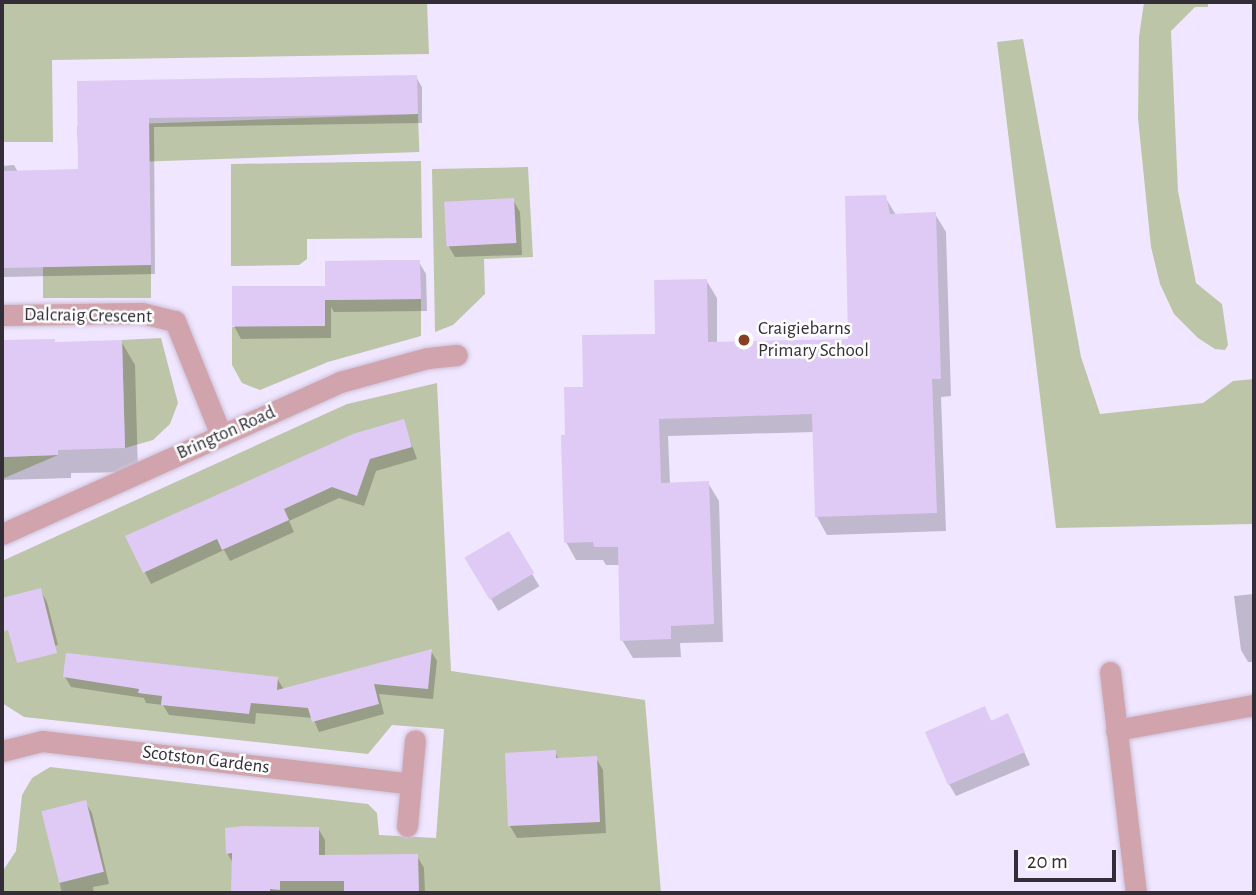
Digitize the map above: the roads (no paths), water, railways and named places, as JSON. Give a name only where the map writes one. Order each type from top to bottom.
[{"type":"street","name":"Dalcraig Crescent","points":[[2,315],[142,313],[175,321],[221,435]]},
{"type":"street","name":"Brington Road","points":[[2,534],[340,382],[428,359],[457,355]]},
{"type":"street","points":[[1110,672],[1136,893]]},
{"type":"street","points":[[1116,730],[1254,705]]},
{"type":"street","points":[[407,826],[415,740]]},
{"type":"street","name":"Scotston Gardens","points":[[2,751],[42,741],[411,784]]},
{"type":"place","name":"Craigiebarns Primary School","points":[[744,340]]}]
